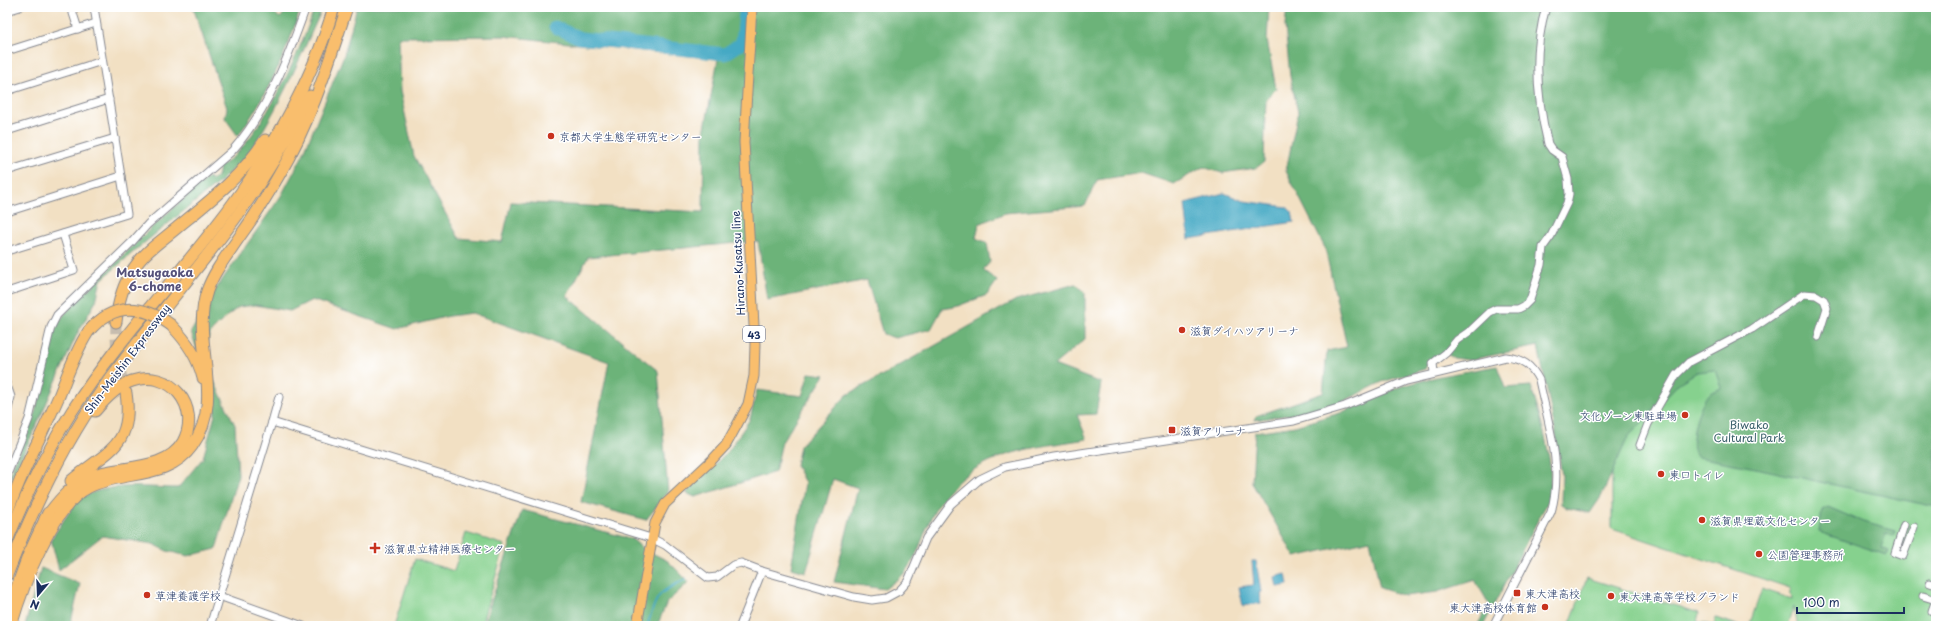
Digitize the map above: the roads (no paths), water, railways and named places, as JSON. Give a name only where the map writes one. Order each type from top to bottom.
[{"type":"highway","points":[[116,322],[119,300],[135,266],[152,248],[226,188],[257,153],[288,100],[332,7]]},
{"type":"highway","name":"Shin-Meishin Expressway","points":[[7,541],[33,481],[73,410],[122,342],[233,204],[269,149],[313,62],[332,7]]},
{"type":"highway","points":[[11,626],[39,554],[51,530],[69,503],[79,493],[90,486],[112,479],[162,469],[174,464],[184,456],[193,445],[200,432],[207,404],[208,373],[201,323],[207,292],[218,268],[280,174],[298,138],[318,94],[346,7]]},
{"type":"highway","name":"Shin-Meishin Expressway","points":[[7,575],[24,532],[62,454],[107,382],[216,244],[268,171],[312,92],[323,68],[346,7]]},
{"type":"highway","points":[[7,513],[29,459],[59,396],[75,354],[88,332],[103,317],[123,310],[144,311],[154,314],[171,325],[181,335],[196,358],[201,371],[207,404]]},
{"type":"highway","points":[[45,519],[63,496],[81,482],[109,471],[153,463],[174,451],[182,443],[186,434],[189,413],[186,404],[173,387],[164,382],[153,378],[131,381],[120,387],[102,403],[62,454]]},
{"type":"highway","points":[[7,614],[28,556],[57,497],[68,483],[109,452],[122,437],[128,418],[126,393]]},
{"type":"main road","name":"Hirano-Kusatsu line","points":[[636,626],[651,538],[655,523],[665,504],[726,445],[748,404],[754,376],[755,344],[744,142],[752,8]]},
{"type":"street","points":[[7,11],[20,7]]},
{"type":"street","points":[[70,7],[78,29]]},
{"type":"street","points":[[7,252],[128,214],[94,7]]},
{"type":"street","points":[[7,474],[28,419],[51,327],[57,315],[132,242],[148,224],[232,151],[243,138],[265,103],[277,80],[306,7]]},
{"type":"street","points":[[739,7],[752,8]]},
{"type":"street","points":[[1434,373],[1433,363],[1446,353],[1457,340],[1470,331],[1490,312],[1496,309],[1518,309],[1530,300],[1541,265],[1543,247],[1551,236],[1567,203],[1569,194],[1566,166],[1562,158],[1552,150],[1548,144],[1539,100],[1540,38],[1546,7]]},
{"type":"street","points":[[7,51],[96,23]]},
{"type":"street","points":[[7,91],[102,61]]},
{"type":"street","points":[[7,131],[109,99]]},
{"type":"street","points":[[7,171],[115,138]]},
{"type":"street","points":[[7,212],[121,176]]},
{"type":"street","points":[[7,292],[74,270],[63,234]]},
{"type":"street","points":[[1640,445],[1648,424],[1676,375],[1689,362],[1752,329],[1804,294],[1816,295],[1824,300],[1827,308],[1818,337]]},
{"type":"street","points":[[272,422],[651,538],[665,545],[708,578],[718,576],[733,565],[741,563],[762,571],[854,597],[872,600],[886,598],[899,591],[908,581],[926,538],[937,521],[951,504],[980,479],[1005,468],[1054,457],[1294,421],[1345,406],[1406,381],[1434,373],[1506,357],[1518,358],[1534,369],[1539,380],[1556,463],[1555,497],[1551,512],[1493,626]]},
{"type":"street","points":[[7,385],[11,397],[7,412]]},
{"type":"street","points":[[210,626],[279,397]]},
{"type":"street","points":[[1904,525],[1895,553],[1903,556],[1914,527]]},
{"type":"street","points":[[740,626],[762,571]]},
{"type":"street","points":[[219,596],[303,626]]},
{"type":"street","points":[[1923,596],[1936,600],[1932,611]]},
{"type":"water","points":[[1224,193],[1244,201],[1287,207],[1292,212],[1294,222],[1189,239],[1185,203]]},
{"type":"water","points":[[1252,561],[1256,561],[1261,592],[1259,593],[1261,603],[1243,606],[1239,587],[1254,585]]},
{"type":"water","points":[[1286,574],[1288,585],[1277,587],[1275,577]]},
{"type":"waterway","points":[[555,27],[580,38],[725,54],[742,43],[745,14]]},
{"type":"waterway","points":[[647,626],[653,607],[659,596],[668,588],[686,579]]},
{"type":"tunnel","points":[[116,322],[118,358],[126,393]]},
{"type":"place","name":"京都大学生態学研究センター","points":[[551,136]]},
{"type":"place","name":"滋賀ダイハツアリーナ","points":[[1182,330]]},
{"type":"place","name":"文化ゾーン東駐車場","points":[[1685,415]]},
{"type":"place","name":"滋賀アリーナ","points":[[1172,430]]},
{"type":"place","name":"東口トイレ","points":[[1661,474]]},
{"type":"place","name":"滋賀県埋蔵文化センター","points":[[1702,520]]},
{"type":"place","name":"滋賀県立精神医療センター","points":[[375,548]]},
{"type":"place","name":"公園管理事務所","points":[[1759,554]]},
{"type":"place","name":"東大津高校","points":[[1517,593]]},
{"type":"place","name":"草津養護学校","points":[[147,595]]},
{"type":"place","name":"東大津高等学校グランド","points":[[1611,596]]},
{"type":"place","name":"東大津高校体育館","points":[[1545,607]]},
{"type":"district","name":"Matsugaoka 6-chome","points":[[155,279]]},
{"type":"park label","name":"Biwako Cultural Park","points":[[1749,430]]}]
